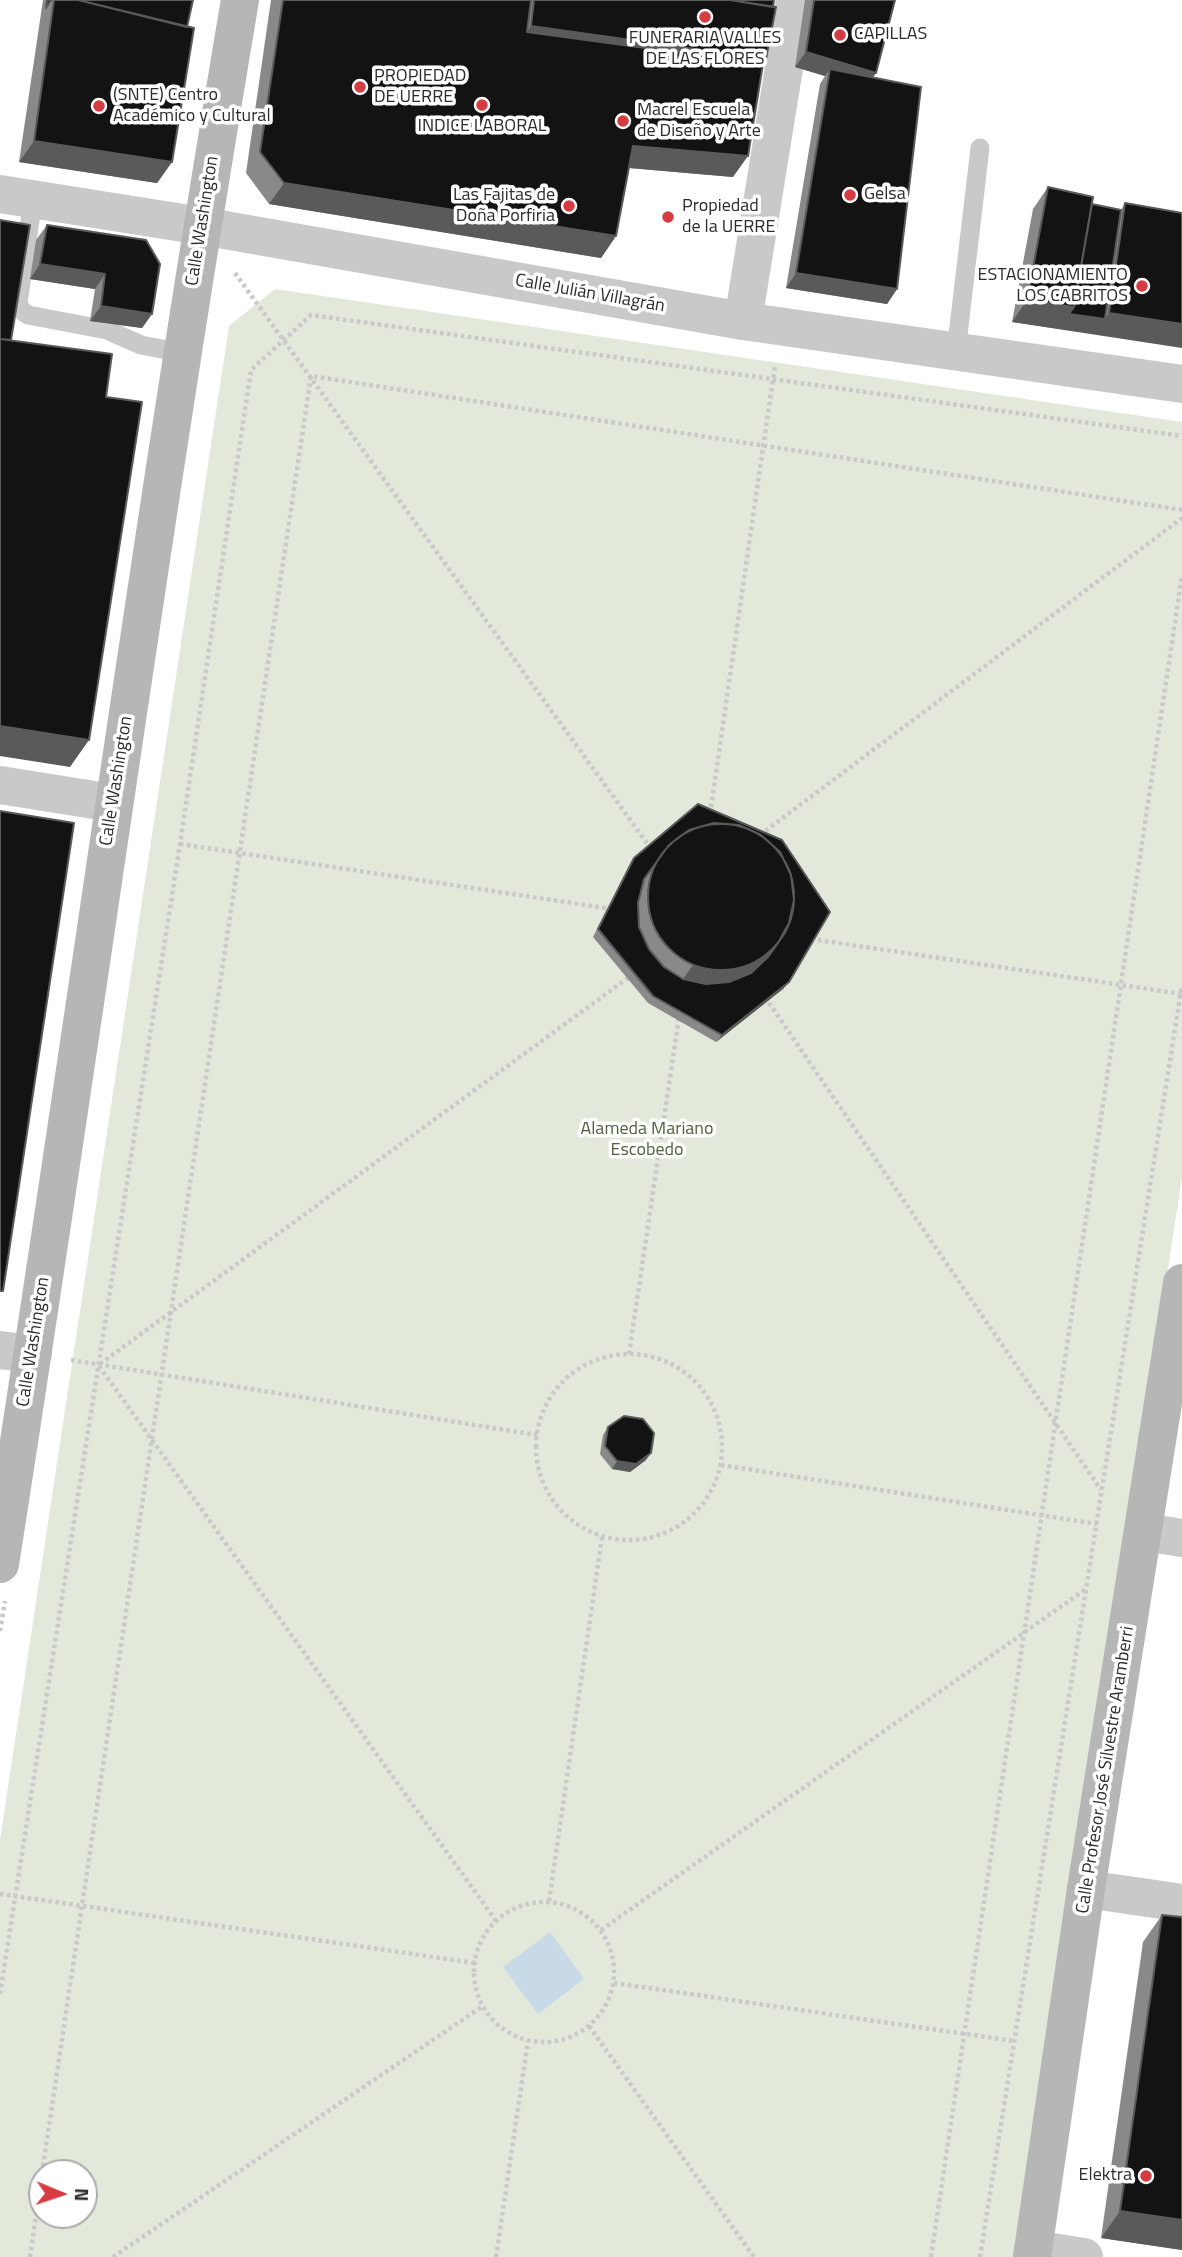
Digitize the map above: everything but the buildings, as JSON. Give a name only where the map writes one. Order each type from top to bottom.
[{"type":"main road","name":"Calle Washington","points":[[0,1564],[17,1352],[113,803],[202,226],[240,0]]},
{"type":"main road","name":"Calle Profesor José Silvestre Aramberri","points":[[1032,2253],[1086,1889],[1182,1283]]},
{"type":"street","points":[[743,321],[795,0]]},
{"type":"street","name":"Calle Julián Villagrán","points":[[17,197],[202,226],[743,321],[1182,384]]},
{"type":"street","points":[[0,785],[113,803]]},
{"type":"street","points":[[1144,1532],[1182,1538]]},
{"type":"street","points":[[1086,1889],[1182,1903]]},
{"type":"street","points":[[1032,2253],[1084,2257]]},
{"type":"lane","points":[[956,352],[980,148]]},
{"type":"lane","points":[[17,197],[18,303],[21,310],[29,315],[107,330],[141,345],[183,353]]},
{"type":"path","points":[[202,226],[653,851]]},
{"type":"path","points":[[0,1994],[180,844],[251,370],[311,315],[1182,436]]},
{"type":"path","points":[[709,817],[781,326]]},
{"type":"path","points":[[310,376],[1182,510]]},
{"type":"path","points":[[44,2159],[310,376]]},
{"type":"path","points":[[752,842],[1182,519]]},
{"type":"path","points":[[931,2257],[1182,575]]},
{"type":"path","points":[[180,844],[622,911]]},
{"type":"path","points":[[646,860],[653,851],[662,846]]},
{"type":"path","points":[[809,939],[1181,994]]},
{"type":"path","points":[[99,1365],[638,971]]},
{"type":"path","points":[[981,2257],[1182,985]]},
{"type":"path","points":[[760,991],[1102,1491]]},
{"type":"path","points":[[629,1353],[679,1016]]},
{"type":"path","points":[[629,1353],[656,1357],[681,1369],[701,1387],[715,1411],[722,1437],[721,1465],[712,1489],[698,1510],[677,1527],[654,1538],[628,1541],[602,1537],[582,1528],[565,1515],[551,1498],[541,1479],[537,1435],[547,1403],[568,1377],[586,1364],[607,1356],[629,1353]]},
{"type":"path","points":[[99,1365],[537,1435]]},
{"type":"path","points":[[99,1365],[496,1921]]},
{"type":"path","points":[[721,1465],[1144,1532]]},
{"type":"path","points":[[549,1901],[602,1537]]},
{"type":"path","points":[[601,1930],[1086,1589]]},
{"type":"path","points":[[0,1894],[475,1963]]},
{"type":"path","points":[[549,1901],[569,1905],[587,1916],[601,1930],[615,1965],[609,2000],[600,2014],[589,2026],[570,2037],[550,2042],[528,2040],[510,2033],[494,2021],[483,2006],[475,1985],[475,1963],[481,1940],[496,1921],[511,1909],[549,1901]]},
{"type":"path","points":[[614,1983],[1014,2041]]},
{"type":"path","points":[[113,2257],[483,2006]]},
{"type":"path","points":[[589,2026],[754,2257]]},
{"type":"path","points":[[496,2257],[528,2040]]},
{"type":"path","points":[[30,2257],[34,2229]]},
{"type":"green space","name":"Alameda Mariano Escobedo","points":[[275,289],[1182,422],[1182,1177],[1017,2257],[0,2257],[0,1840],[229,326]]},
{"type":"water","points":[[550,1932],[584,1979],[538,2014],[503,1967]]},
{"type":"place","name":"FUNERARIA VALLES DE LAS FLORES","points":[[705,17]]},
{"type":"place","name":"CAPILLAS","points":[[840,35]]},
{"type":"place","name":"PROPIEDAD DE UERRE","points":[[360,87]]},
{"type":"place","name":"INDICE LABORAL","points":[[482,105]]},
{"type":"place","name":"(SNTE) Centro Académico y Cultural","points":[[99,106]]},
{"type":"place","name":"Macrel Escuela de Diseño y Arte","points":[[623,121]]},
{"type":"place","name":"Gelsa","points":[[850,195]]},
{"type":"place","name":"Las Fajitas de Doña Porfiria","points":[[569,206]]},
{"type":"place","name":"Propiedad de la UERRE","points":[[668,217]]},
{"type":"place","name":"ESTACIONAMIENTO LOS CABRITOS","points":[[1142,286]]},
{"type":"place","name":"Elektra","points":[[1146,2176]]}]
